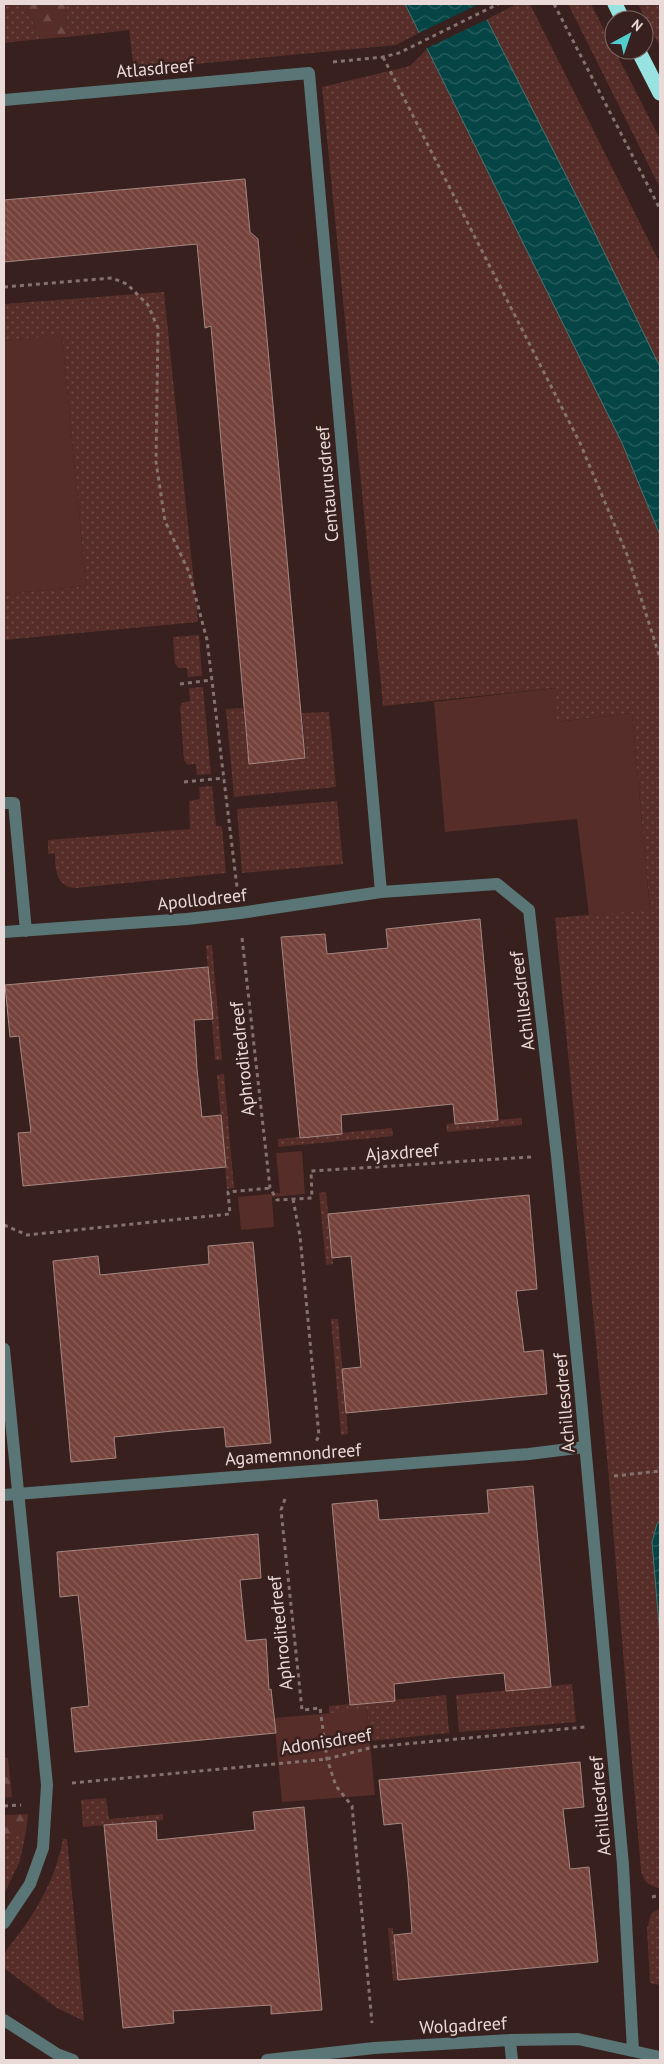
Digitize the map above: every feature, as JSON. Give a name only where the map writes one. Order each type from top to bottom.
[{"type":"highway","points":[[643,60],[660,93]]},
{"type":"street","name":"Atlasdreef","points":[[4,100],[309,73]]},
{"type":"street","name":"Centaurusdreef","points":[[309,73],[381,892]]},
{"type":"street","points":[[9,803],[26,931]]},
{"type":"street","name":"Achillesdreef","points":[[381,892],[497,884],[529,910],[557,1156],[585,1447],[623,1865],[633,2051]]},
{"type":"street","name":"Apollodreef","points":[[4,932],[240,913],[381,892]]},
{"type":"street","points":[[4,1350],[47,1785],[43,1848],[30,1884],[4,1923]]},
{"type":"street","name":"Agamemnondreef","points":[[4,1496],[295,1471],[530,1454],[585,1447]]},
{"type":"street","points":[[4,2020],[57,2054],[73,2060]]},
{"type":"street","name":"Wolgadreef","points":[[267,2060],[374,2048],[510,2040],[578,2039],[660,2057]]},
{"type":"street","points":[[510,2040],[512,2060]]},
{"type":"path","points":[[324,63],[383,57],[399,53],[498,4]]},
{"type":"path","points":[[554,4],[660,209]]},
{"type":"path","points":[[383,57],[580,443],[628,557],[660,658]]},
{"type":"path","name":"Aphroditedreef","points":[[4,287],[112,278],[127,284],[148,305],[158,328],[156,462],[165,521],[189,572],[207,640],[240,913],[270,1188],[277,1200]]},
{"type":"path","points":[[180,684],[212,680]]},
{"type":"path","points":[[184,782],[224,778]]},
{"type":"path","name":"Ajaxdreef","points":[[277,1200],[312,1198],[311,1171],[557,1156]]},
{"type":"path","points":[[4,1225],[27,1235],[230,1214],[228,1192],[270,1188]]},
{"type":"path","name":"Aphroditedreef","points":[[293,1199],[300,1236],[319,1436],[295,1471],[281,1510],[302,1710],[320,1708],[327,1759],[336,1786],[352,1806],[374,2048]]},
{"type":"path","points":[[606,1477],[660,1471]]},
{"type":"path","name":"Adonisdreef","points":[[47,1785],[327,1759],[373,1747],[610,1725]]},
{"type":"green space","points":[[4,4],[25,4],[40,39],[4,43]]},
{"type":"green space","points":[[25,4],[65,4],[68,37],[40,39]]},
{"type":"green space","points":[[65,4],[405,4],[419,33],[396,45],[134,70],[129,30],[68,37]]},
{"type":"green space","points":[[517,4],[530,4],[660,263],[660,367],[487,19]]},
{"type":"green space","points":[[568,4],[591,4],[604,29],[604,60],[620,60],[660,139],[660,188]]},
{"type":"green space","points":[[638,4],[660,4],[660,47],[654,35],[654,10],[641,10]]},
{"type":"green space","points":[[428,48],[622,443],[660,535],[660,1520],[657,1524],[657,1596],[660,1636],[660,1888],[648,1883],[641,1871],[608,1468],[555,918],[650,909],[632,713],[556,722],[555,688],[383,706],[322,87],[410,66]]},
{"type":"green space","points":[[164,292],[198,622],[4,640],[4,594],[86,586],[62,336],[4,341],[4,304]]},
{"type":"green space","points":[[62,335],[86,586],[4,594],[4,341]]},
{"type":"green space","points":[[199,635],[202,676],[188,677],[187,668],[179,668],[175,664],[173,637]]},
{"type":"green space","points":[[203,687],[211,774],[197,775],[196,764],[188,765],[184,760],[180,707],[182,703],[190,701],[189,688]]},
{"type":"green space","points":[[556,688],[557,722],[632,713],[650,910],[589,915],[577,819],[445,832],[434,702]]},
{"type":"green space","points":[[243,708],[249,763],[306,758],[302,713],[329,712],[336,787],[234,797],[226,709]]},
{"type":"green space","points":[[212,786],[216,826],[222,826],[226,873],[77,888],[65,885],[61,881],[56,871],[55,853],[48,854],[48,840],[190,829],[189,801],[200,799],[199,787]]},
{"type":"green space","points":[[337,801],[343,864],[242,873],[237,809]]},
{"type":"green space","points":[[206,945],[212,945],[222,1060],[215,1060]]},
{"type":"green space","points":[[224,1074],[234,1188],[227,1189],[217,1075]]},
{"type":"green space","points":[[522,1118],[522,1125],[447,1132],[446,1124]]},
{"type":"green space","points":[[392,1128],[393,1136],[278,1147],[278,1139]]},
{"type":"green space","points":[[302,1151],[305,1194],[272,1197],[274,1227],[241,1230],[238,1197],[280,1193],[276,1153]]},
{"type":"green space","points":[[326,1192],[333,1264],[326,1265],[319,1193]]},
{"type":"green space","points":[[331,1319],[338,1319],[348,1434],[341,1435]]},
{"type":"green space","points":[[572,1684],[576,1722],[459,1732],[456,1695]]},
{"type":"green space","points":[[446,1695],[449,1733],[370,1741],[367,1710],[329,1714],[329,1706]]},
{"type":"green space","points":[[367,1710],[375,1795],[282,1802],[274,1718]]},
{"type":"green space","points":[[4,1757],[8,1759],[12,1797],[4,1798]]},
{"type":"green space","points":[[106,1798],[109,1819],[163,1814],[163,1820],[83,1827],[81,1800]]},
{"type":"green space","points":[[28,1814],[26,1832],[4,1835],[4,1815]]},
{"type":"green space","points":[[26,1832],[20,1861],[4,1894],[4,1835]]},
{"type":"green space","points":[[63,1839],[67,1839],[84,2021],[57,2008],[4,1968],[4,1955],[6,1951],[42,1899],[54,1871]]},
{"type":"green space","points":[[660,1908],[660,1985],[650,1983],[647,1929],[651,1914]]},
{"type":"green space","points":[[388,1928],[393,1928],[398,1980],[393,1981]]},
{"type":"water","points":[[405,4],[479,4],[585,213],[660,367],[660,535],[622,443]]},
{"type":"water","points":[[660,1520],[660,1636],[652,1542]]},
{"type":"pier","points":[[482,4],[490,18],[425,49],[417,34]]},
{"type":"building","points":[[245,179],[250,232],[258,239],[305,758],[249,764],[211,326],[205,328],[197,244],[4,262],[4,200]]},
{"type":"building","points":[[480,919],[498,1120],[455,1124],[453,1104],[341,1115],[342,1134],[300,1138],[281,937],[325,934],[327,954],[388,948],[386,929]]},
{"type":"building","points":[[208,967],[213,1019],[194,1020],[197,1069],[202,1117],[221,1115],[226,1167],[23,1186],[18,1133],[31,1132],[19,1036],[10,1037],[5,985]]},
{"type":"building","points":[[529,1195],[537,1289],[516,1291],[524,1352],[543,1350],[547,1394],[346,1413],[342,1369],[361,1367],[351,1256],[332,1258],[328,1214]]},
{"type":"building","points":[[253,1242],[271,1443],[226,1447],[224,1427],[173,1431],[114,1437],[116,1458],[71,1462],[53,1261],[98,1256],[100,1275],[209,1264],[208,1246]]},
{"type":"building","points":[[533,1486],[551,1687],[506,1691],[504,1673],[394,1684],[395,1701],[350,1705],[332,1504],[377,1500],[379,1520],[489,1513],[487,1490]]},
{"type":"building","points":[[258,1534],[261,1578],[240,1580],[246,1641],[266,1639],[269,1690],[271,1689],[276,1733],[75,1752],[71,1708],[89,1706],[78,1595],[60,1597],[57,1552]]},
{"type":"building","points":[[580,1762],[584,1807],[563,1809],[570,1869],[589,1867],[598,1962],[398,1980],[394,1935],[412,1933],[408,1878],[402,1823],[384,1825],[379,1780]]},
{"type":"building","points":[[304,1807],[322,2010],[271,2014],[271,2005],[173,2011],[174,2023],[123,2028],[104,1825],[156,1821],[157,1840],[255,1830],[253,1812]]}]
